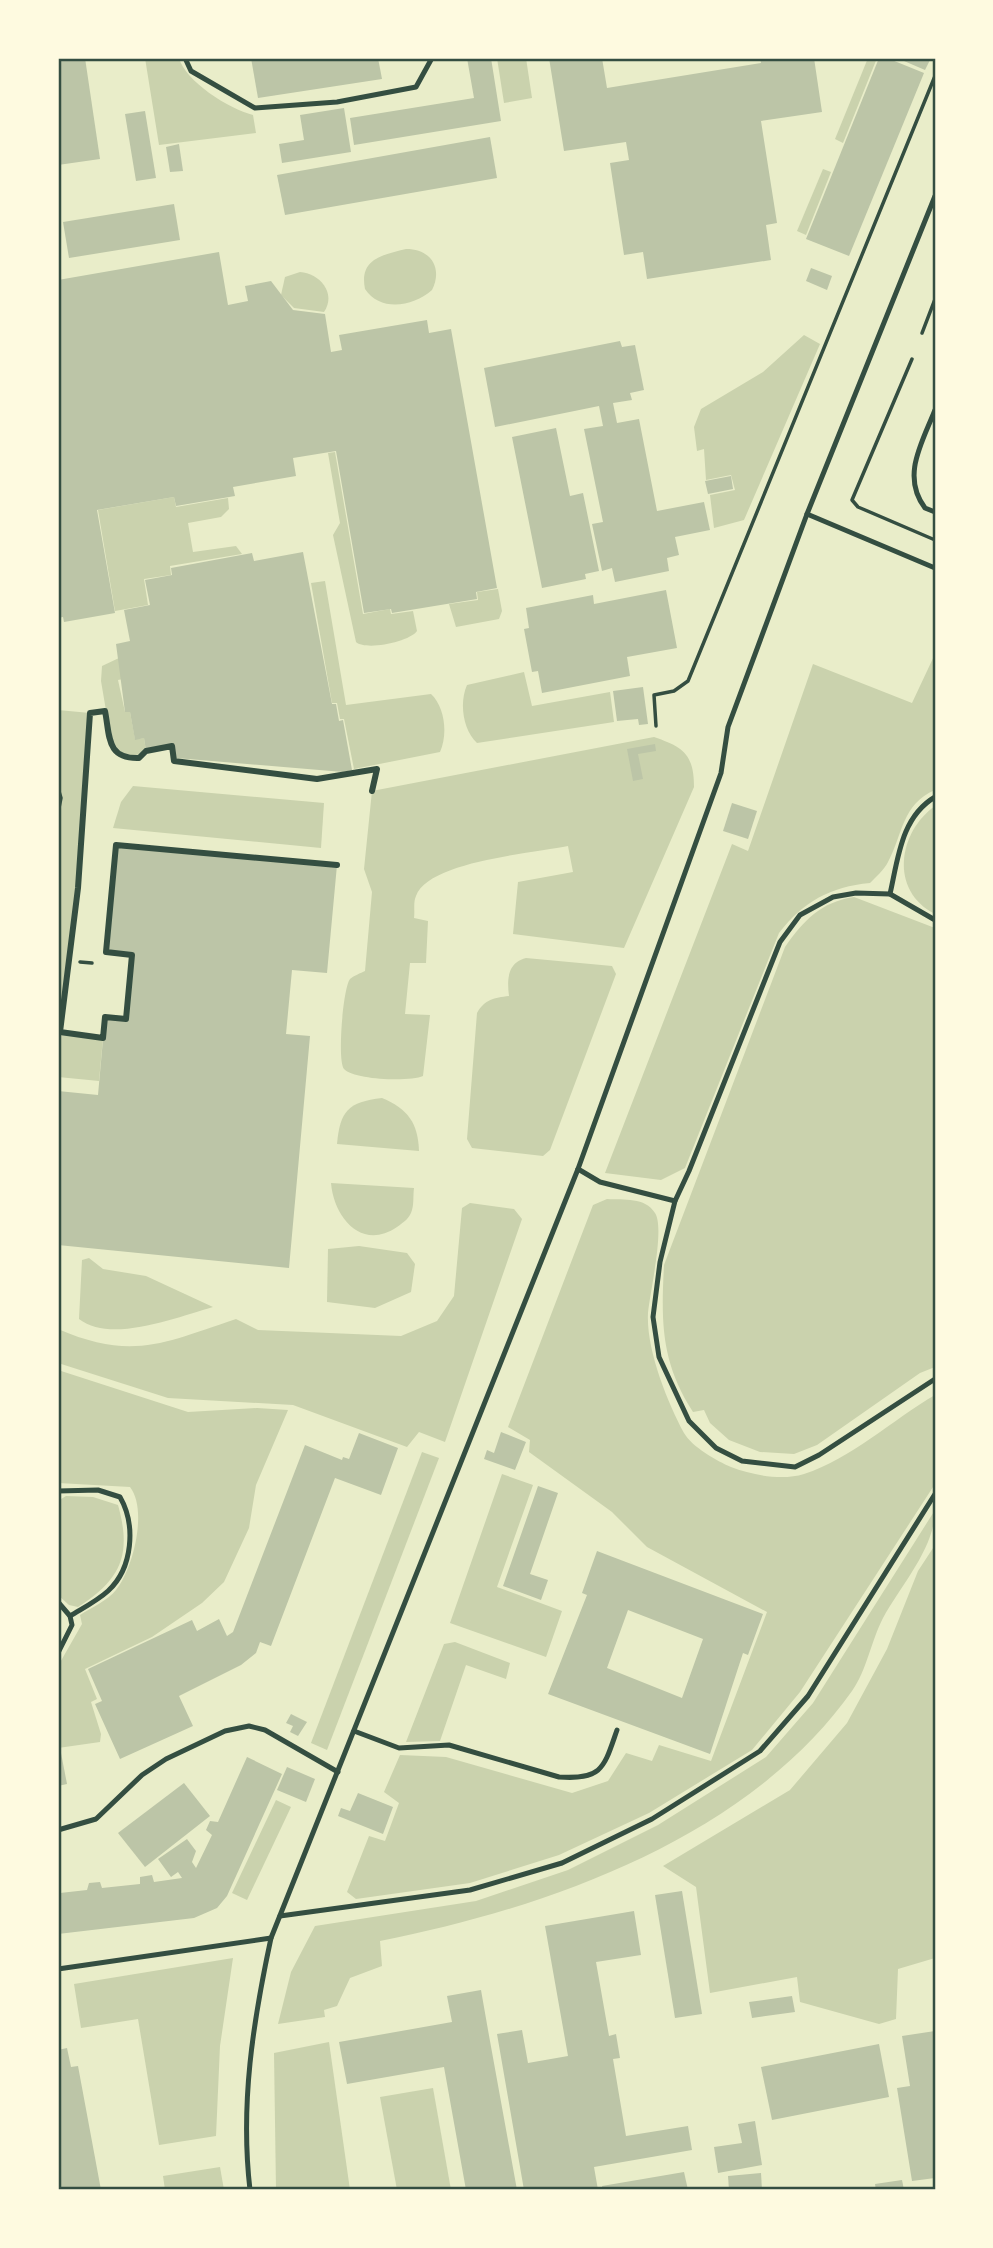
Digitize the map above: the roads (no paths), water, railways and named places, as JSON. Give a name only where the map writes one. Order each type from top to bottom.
[{"type":"street","points":[[337,865],[116,845],[106,952],[132,955],[127,1019],[105,1017],[103,1038],[60,1032],[78,888],[90,713],[105,711],[112,746],[118,755],[124,757],[139,758],[146,751],[172,746],[174,761],[317,779],[377,769],[372,791]]},
{"type":"lane","points":[[185,58],[191,71],[255,108],[337,102],[416,87],[432,58]]},
{"type":"lane","points":[[250,2190],[246,2095],[254,2016],[271,1938],[578,1169],[721,773],[727,727],[807,514],[935,196]]},
{"type":"lane","points":[[935,412],[914,463],[913,484],[925,508],[935,512]]},
{"type":"lane","points":[[807,514],[935,568]]},
{"type":"lane","points":[[890,894],[914,814],[935,797]]},
{"type":"lane","points":[[935,920],[890,894],[856,893],[833,897],[800,915],[780,942],[675,1201],[660,1262],[653,1317],[659,1357],[689,1422],[716,1448],[743,1461],[795,1467],[819,1455],[935,1380]]},
{"type":"lane","points":[[578,1169],[600,1182],[675,1201]]},
{"type":"lane","points":[[58,1491],[98,1490],[120,1497],[131,1520],[125,1560],[115,1584],[71,1616],[69,1636],[58,1653]]},
{"type":"lane","points":[[280,1916],[470,1890],[562,1863],[652,1819],[760,1751],[808,1696],[935,1494]]},
{"type":"lane","points":[[58,1602],[71,1616]]},
{"type":"lane","points":[[58,1830],[96,1819],[142,1775],[166,1759],[225,1731],[248,1726],[265,1731],[338,1772]]},
{"type":"lane","points":[[354,1731],[399,1748],[449,1745],[559,1777],[577,1778],[599,1772],[606,1763],[617,1730]]},
{"type":"lane","points":[[58,1969],[271,1938]]}]
